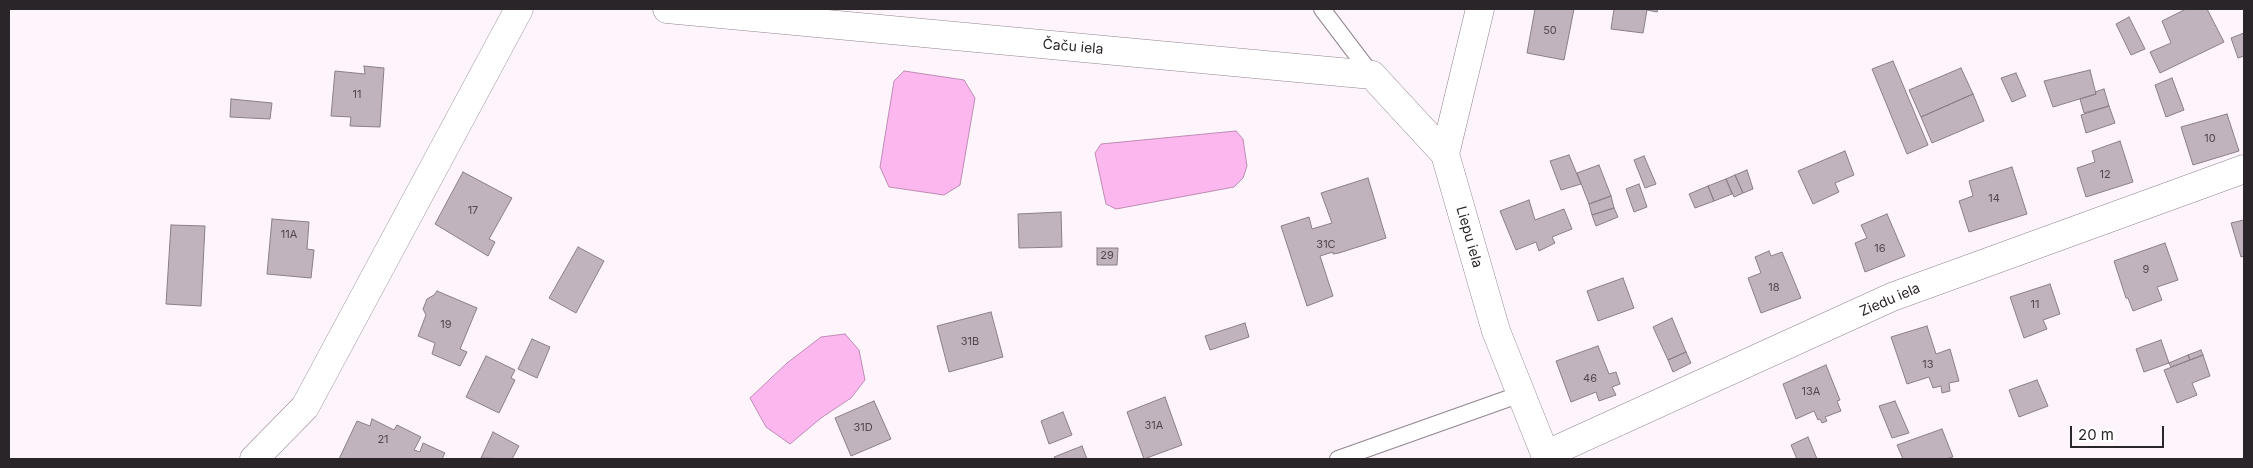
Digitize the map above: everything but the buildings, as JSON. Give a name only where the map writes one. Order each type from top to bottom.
[{"type":"street","points":[[254,459],[305,407],[518,9]]},
{"type":"street","name":"Čaču iela","points":[[667,9],[1372,75]]},
{"type":"street","name":"Liepu iela","points":[[1480,9],[1445,154],[1496,331],[1546,457]]},
{"type":"street","points":[[1372,75],[1445,154]]},
{"type":"street","name":"Ziedu iela","points":[[1546,457],[1892,297],[2244,169]]},
{"type":"lane","points":[[1326,11],[1372,75]]},
{"type":"lane","points":[[1338,459],[1521,394]]},
{"type":"shaded area","points":[[904,71],[964,80],[975,98],[960,185],[944,195],[889,187],[880,167],[894,81]]},
{"type":"shaded area","points":[[1236,131],[1243,139],[1247,166],[1243,178],[1234,187],[1116,209],[1106,204],[1095,153],[1101,144]]},
{"type":"shaded area","points":[[845,334],[859,350],[865,380],[851,398],[821,418],[790,444],[766,427],[750,398],[787,363],[821,337]]}]
